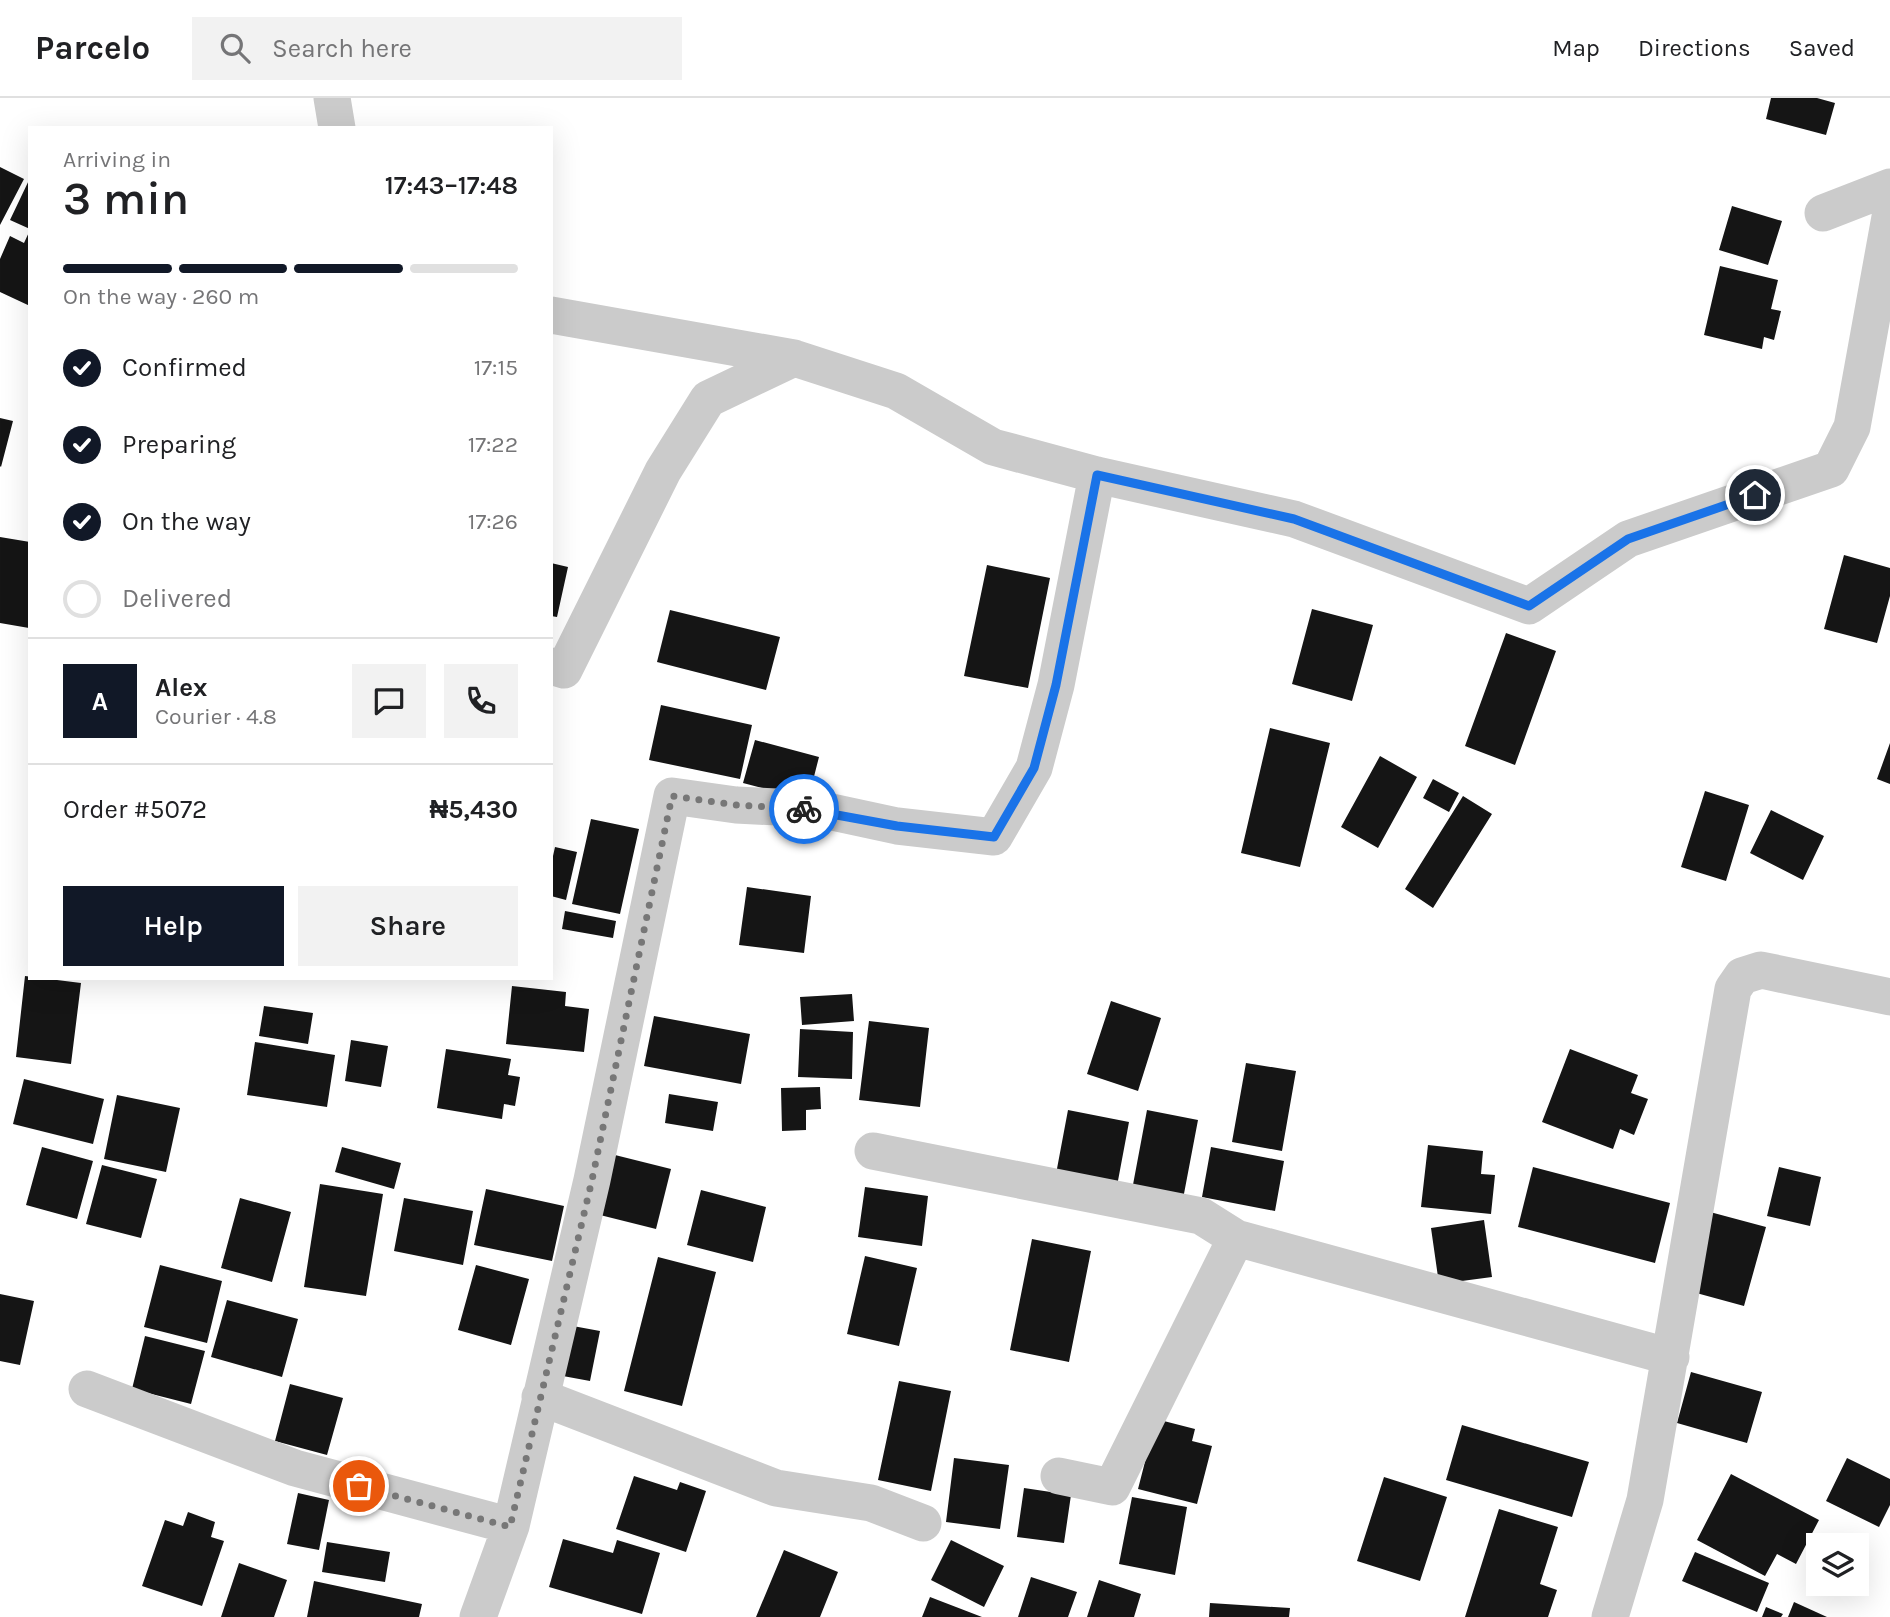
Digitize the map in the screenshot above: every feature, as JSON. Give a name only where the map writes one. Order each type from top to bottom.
[{"type":"street","points":[[332,98],[337,126]]},
{"type":"street","points":[[1823,213],[1890,187]]},
{"type":"street","points":[[553,315],[794,358],[896,391],[993,447],[1097,475],[1294,519],[1529,606],[1628,539],[1831,469],[1852,427],[1890,218]]},
{"type":"street","points":[[553,667],[564,670],[663,471],[708,399],[794,358]]},
{"type":"street","points":[[478,1617],[510,1527],[592,1180],[672,796],[736,805],[818,809],[897,826],[994,837],[1034,768],[1056,685],[1097,475]]},
{"type":"street","points":[[1610,1617],[1645,1500],[1733,989],[1742,976],[1761,970],[1890,997]]},
{"type":"street","points":[[873,1151],[1201,1216],[1236,1238],[1671,1357]]},
{"type":"street","points":[[1059,1476],[1112,1487],[1236,1238]]},
{"type":"street","points":[[86,1389],[295,1468],[510,1527]]},
{"type":"street","points":[[540,1397],[776,1488],[871,1503],[923,1523]]},
{"type":"building","points":[[1771,98],[1817,98],[1835,103],[1826,135],[1766,119]]},
{"type":"building","points":[[0,167],[24,179],[0,225]]},
{"type":"building","points":[[28,182],[28,228],[10,220]]},
{"type":"building","points":[[1732,206],[1782,221],[1768,265],[1719,250]]},
{"type":"building","points":[[28,234],[28,305],[0,292],[0,259],[10,236],[24,243]]},
{"type":"building","points":[[1720,266],[1778,280],[1771,309],[1781,311],[1774,340],[1764,337],[1762,349],[1704,335]]},
{"type":"building","points":[[0,418],[13,421],[1,467],[0,466]]},
{"type":"building","points":[[0,537],[28,542],[28,628],[0,623]]},
{"type":"building","points":[[1844,555],[1890,568],[1890,596],[1877,643],[1824,629]]},
{"type":"building","points":[[553,563],[568,567],[557,617],[553,616]]},
{"type":"building","points":[[987,565],[1050,578],[1028,688],[964,676]]},
{"type":"building","points":[[1312,609],[1373,625],[1352,701],[1292,684]]},
{"type":"building","points":[[670,610],[780,637],[766,690],[657,662]]},
{"type":"building","points":[[1506,633],[1556,651],[1515,765],[1465,746]]},
{"type":"building","points":[[661,705],[752,725],[740,779],[649,760]]},
{"type":"building","points":[[1270,728],[1330,743],[1300,867],[1241,853]]},
{"type":"building","points":[[755,740],[819,757],[808,800],[743,783]]},
{"type":"building","points":[[1890,743],[1890,784],[1877,779]]},
{"type":"building","points":[[1380,756],[1417,777],[1378,848],[1341,827]]},
{"type":"building","points":[[1433,779],[1459,793],[1449,812],[1423,798]]},
{"type":"building","points":[[1705,791],[1749,805],[1726,881],[1681,867]]},
{"type":"building","points":[[1463,796],[1492,814],[1433,908],[1405,889]]},
{"type":"building","points":[[1771,810],[1824,836],[1803,880],[1750,853]]},
{"type":"building","points":[[591,819],[639,829],[620,914],[572,904]]},
{"type":"building","points":[[555,847],[577,852],[566,900],[553,897]]},
{"type":"building","points":[[747,887],[811,896],[804,953],[739,945]]},
{"type":"building","points":[[565,911],[616,921],[613,938],[562,929]]},
{"type":"building","points":[[25,976],[28,976],[28,980],[81,983],[71,1064],[16,1057]]},
{"type":"building","points":[[512,986],[566,992],[565,1006],[589,1009],[584,1052],[506,1044]]},
{"type":"building","points":[[852,994],[854,1021],[802,1025],[800,997]]},
{"type":"building","points":[[1111,1001],[1161,1018],[1138,1091],[1087,1074]]},
{"type":"building","points":[[264,1006],[313,1013],[308,1044],[259,1036]]},
{"type":"building","points":[[654,1016],[750,1034],[741,1084],[644,1066]]},
{"type":"building","points":[[869,1021],[929,1028],[920,1107],[859,1100]]},
{"type":"building","points":[[800,1029],[853,1032],[852,1079],[798,1077]]},
{"type":"building","points":[[351,1040],[388,1046],[381,1087],[345,1081]]},
{"type":"building","points":[[255,1042],[335,1055],[327,1107],[247,1095]]},
{"type":"building","points":[[446,1049],[511,1059],[508,1075],[520,1077],[515,1106],[504,1104],[502,1119],[437,1108]]},
{"type":"building","points":[[1570,1049],[1638,1075],[1631,1093],[1648,1099],[1634,1135],[1620,1129],[1613,1149],[1542,1122]]},
{"type":"building","points":[[1246,1063],[1296,1071],[1282,1151],[1232,1142]]},
{"type":"building","points":[[24,1079],[104,1099],[93,1144],[13,1124]]},
{"type":"building","points":[[820,1087],[821,1109],[806,1110],[806,1130],[782,1131],[781,1088]]},
{"type":"building","points":[[669,1094],[718,1102],[713,1131],[665,1123]]},
{"type":"building","points":[[117,1095],[180,1108],[166,1172],[104,1159]]},
{"type":"building","points":[[1068,1110],[1129,1122],[1117,1186],[1056,1174]]},
{"type":"building","points":[[1147,1110],[1198,1120],[1183,1199],[1132,1190]]},
{"type":"building","points":[[1428,1145],[1483,1151],[1481,1174],[1495,1175],[1491,1214],[1421,1207]]},
{"type":"building","points":[[42,1147],[93,1161],[77,1219],[26,1205]]},
{"type":"building","points":[[342,1147],[401,1163],[394,1189],[335,1172]]},
{"type":"building","points":[[1211,1147],[1284,1161],[1275,1211],[1202,1197]]},
{"type":"building","points":[[607,1153],[671,1169],[656,1229],[592,1213]]},
{"type":"building","points":[[102,1165],[157,1179],[141,1238],[86,1224]]},
{"type":"building","points":[[1533,1167],[1670,1203],[1655,1263],[1518,1227]]},
{"type":"building","points":[[1779,1167],[1821,1177],[1810,1226],[1767,1216]]},
{"type":"building","points":[[320,1184],[383,1194],[366,1296],[304,1287]]},
{"type":"building","points":[[865,1187],[928,1196],[922,1246],[858,1237]]},
{"type":"building","points":[[486,1189],[564,1206],[552,1261],[474,1245]]},
{"type":"building","points":[[701,1190],[766,1207],[753,1262],[687,1245]]},
{"type":"building","points":[[240,1198],[291,1212],[272,1282],[221,1268]]},
{"type":"building","points":[[404,1198],[473,1211],[463,1265],[394,1251]]},
{"type":"building","points":[[1710,1212],[1766,1227],[1744,1306],[1689,1291]]},
{"type":"building","points":[[1484,1220],[1492,1277],[1439,1284],[1431,1228]]},
{"type":"building","points":[[1032,1239],[1091,1251],[1069,1362],[1010,1350]]},
{"type":"building","points":[[865,1256],[917,1268],[899,1346],[847,1334]]},
{"type":"building","points":[[658,1257],[716,1272],[682,1406],[624,1391]]},
{"type":"building","points":[[160,1265],[222,1281],[207,1343],[144,1327]]},
{"type":"building","points":[[476,1265],[529,1279],[511,1345],[458,1330]]},
{"type":"building","points":[[0,1294],[34,1301],[20,1365],[0,1361]]},
{"type":"building","points":[[227,1300],[298,1319],[282,1377],[211,1357]]},
{"type":"building","points":[[562,1324],[600,1331],[590,1381],[552,1374]]},
{"type":"building","points":[[145,1336],[205,1351],[191,1404],[132,1389]]},
{"type":"building","points":[[1691,1372],[1762,1392],[1747,1443],[1677,1423]]},
{"type":"building","points":[[899,1381],[951,1391],[931,1491],[878,1480]]},
{"type":"building","points":[[290,1384],[343,1398],[327,1455],[275,1441]]},
{"type":"building","points":[[1156,1419],[1195,1429],[1192,1441],[1212,1446],[1197,1504],[1138,1489]]},
{"type":"building","points":[[1462,1425],[1589,1462],[1572,1517],[1446,1480]]},
{"type":"building","points":[[954,1458],[1009,1465],[1000,1529],[946,1522]]},
{"type":"building","points":[[1847,1458],[1890,1479],[1890,1505],[1879,1527],[1826,1501]]},
{"type":"building","points":[[1731,1474],[1819,1520],[1812,1533],[1806,1533],[1806,1545],[1796,1564],[1777,1554],[1765,1576],[1697,1540]]},
{"type":"building","points":[[634,1476],[677,1490],[680,1482],[706,1491],[686,1552],[616,1529]]},
{"type":"building","points":[[1384,1477],[1447,1497],[1420,1581],[1357,1561]]},
{"type":"building","points":[[1024,1488],[1071,1495],[1064,1543],[1017,1537]]},
{"type":"building","points":[[298,1493],[329,1500],[319,1550],[287,1544]]},
{"type":"building","points":[[1132,1497],[1187,1507],[1175,1575],[1119,1564]]},
{"type":"building","points":[[1499,1509],[1558,1527],[1540,1584],[1557,1590],[1548,1617],[1465,1617]]},
{"type":"building","points":[[188,1512],[215,1522],[211,1537],[224,1541],[202,1606],[142,1586],[165,1520],[183,1526]]},
{"type":"building","points":[[563,1539],[613,1553],[617,1540],[660,1553],[642,1614],[549,1587]]},
{"type":"building","points":[[951,1540],[1004,1566],[984,1607],[931,1580]]},
{"type":"building","points":[[327,1542],[390,1552],[385,1582],[322,1572]]},
{"type":"building","points":[[784,1550],[838,1572],[820,1617],[756,1617]]},
{"type":"building","points":[[1695,1552],[1769,1583],[1757,1612],[1682,1581]]},
{"type":"building","points":[[239,1563],[287,1580],[274,1617],[221,1617]]},
{"type":"building","points":[[1031,1577],[1077,1592],[1068,1617],[1018,1617]]},
{"type":"building","points":[[1099,1580],[1141,1594],[1134,1617],[1087,1617]]},
{"type":"building","points":[[314,1581],[422,1604],[419,1617],[307,1617]]},
{"type":"building","points":[[930,1597],[982,1617],[922,1617]]},
{"type":"building","points":[[1794,1602],[1827,1617],[1788,1617]]},
{"type":"building","points":[[1210,1603],[1290,1608],[1289,1617],[1209,1617]]},
{"type":"building","points":[[1766,1607],[1783,1614],[1781,1617],[1762,1617]]},
{"type":"way so far","points":[[359,1486],[510,1527],[592,1180],[672,796],[736,805],[804,809]]},
{"type":"route","points":[[804,809],[818,809],[897,826],[994,837],[1034,768],[1056,685],[1097,475],[1294,519],[1529,606],[1628,539],[1755,495]]}]
